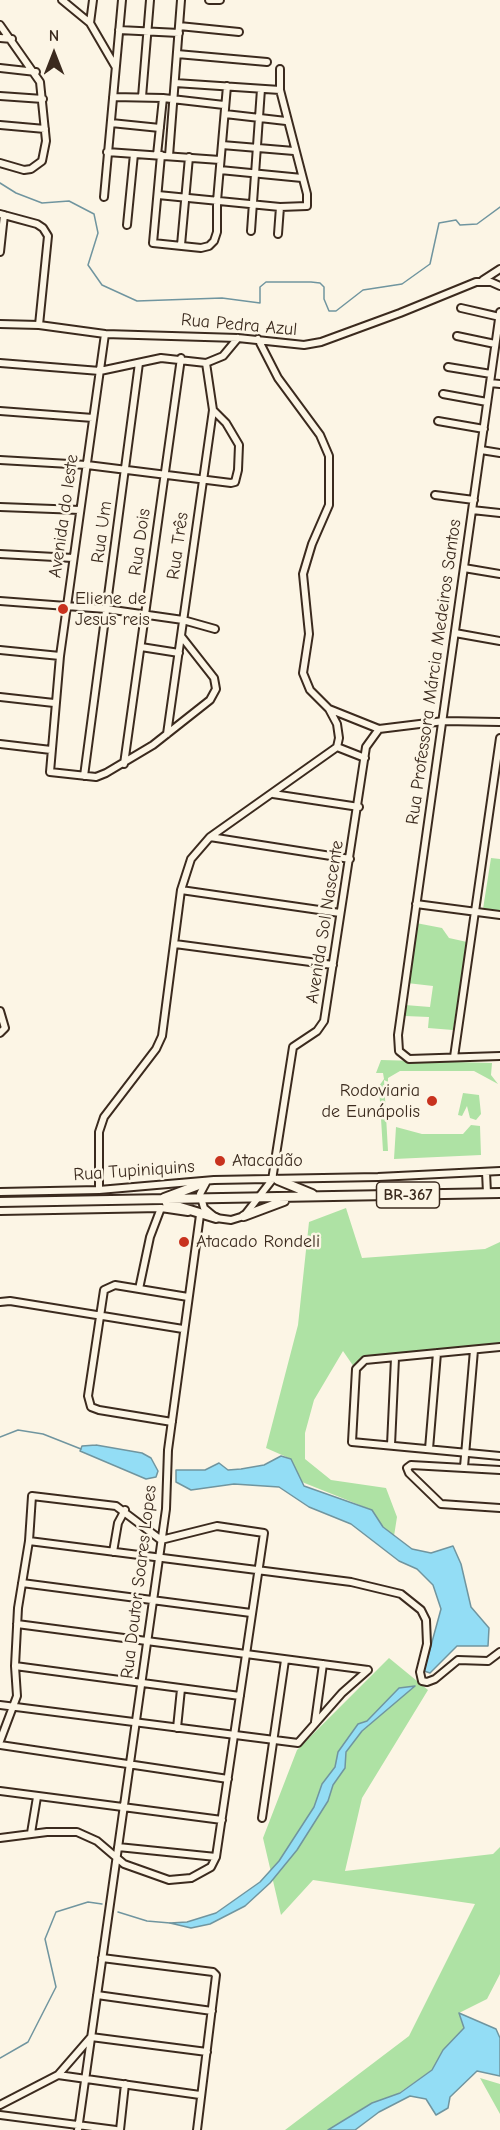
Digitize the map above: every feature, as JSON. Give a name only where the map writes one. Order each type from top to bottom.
[{"type":"main road","points":[[275,1180],[317,1196]]},
{"type":"main road","points":[[159,1204],[206,1182]]},
{"type":"main road","name":"BR-367","points":[[0,1202],[98,1201],[159,1204],[200,1199],[500,1193]]},
{"type":"main road","points":[[244,1216],[291,1198]]},
{"type":"main road","points":[[159,1204],[185,1207],[199,1215],[216,1218]]},
{"type":"street","points":[[63,0],[90,23],[116,67]]},
{"type":"street","points":[[90,23],[93,0]]},
{"type":"street","points":[[104,197],[122,0]]},
{"type":"street","points":[[142,97],[150,0]]},
{"type":"street","points":[[169,156],[181,0]]},
{"type":"street","points":[[209,0],[220,0]]},
{"type":"street","points":[[0,25],[36,72],[43,99],[45,129],[44,153],[38,166],[24,170],[0,163]]},
{"type":"street","points":[[119,30],[238,32]]},
{"type":"street","points":[[0,38],[12,39]]},
{"type":"street","points":[[177,54],[267,62]]},
{"type":"street","points":[[0,68],[36,72]]},
{"type":"street","points":[[158,195],[280,207],[304,207],[308,204],[286,121],[280,90],[280,69]]},
{"type":"street","points":[[175,83],[280,90]]},
{"type":"street","points":[[163,98],[153,243],[208,246],[214,241],[218,228],[217,201],[227,86]]},
{"type":"street","points":[[251,231],[261,118],[261,89]]},
{"type":"street","points":[[0,96],[43,99]]},
{"type":"street","points":[[113,97],[163,98],[173,101],[224,105]]},
{"type":"street","points":[[225,114],[286,121]]},
{"type":"street","points":[[111,123],[160,128]]},
{"type":"street","points":[[0,125],[45,129]]},
{"type":"street","points":[[222,145],[258,146],[294,151]]},
{"type":"street","points":[[107,152],[220,160]]},
{"type":"street","points":[[127,225],[134,154]]},
{"type":"street","points":[[181,245],[189,157]]},
{"type":"street","points":[[220,170],[302,178]]},
{"type":"street","points":[[278,234],[280,207]]},
{"type":"street","points":[[0,252],[2,214],[43,228],[48,239],[39,325]]},
{"type":"street","name":"Rua Pedra Azul","points":[[0,324],[39,325],[105,334],[238,338],[312,344],[483,281],[500,269]]},
{"type":"street","points":[[483,281],[500,286]]},
{"type":"street","points":[[460,308],[500,316]]},
{"type":"street","name":"Rua Professora Márcia Medeiros Santos","points":[[454,1057],[409,1059],[399,1051],[398,1035],[500,316]]},
{"type":"street","name":"Avenida do leste","points":[[84,776],[50,772],[51,750],[60,656],[105,334]]},
{"type":"street","points":[[457,336],[495,344]]},
{"type":"street","points":[[0,363],[100,371],[161,358],[181,358],[206,363],[223,356],[238,338]]},
{"type":"street","points":[[99,1190],[101,1126],[104,1117],[156,1049],[162,1036],[181,890],[191,859],[210,837],[337,747],[339,738],[337,724],[329,709],[310,690],[303,673],[309,634],[303,594],[306,558],[329,506],[329,456],[320,435],[279,378],[258,339]]},
{"type":"street","name":"Rua Dois","points":[[124,764],[181,358]]},
{"type":"street","name":"Rua Um","points":[[84,776],[139,363]]},
{"type":"street","name":"Rua Três","points":[[167,734],[213,410],[206,363]]},
{"type":"street","points":[[448,367],[491,374]]},
{"type":"street","points":[[490,383],[500,384]]},
{"type":"street","points":[[443,394],[488,402]]},
{"type":"street","points":[[0,460],[87,465],[235,482],[240,450],[236,437],[213,410]]},
{"type":"street","points":[[0,411],[93,418]]},
{"type":"street","points":[[438,422],[484,429]]},
{"type":"street","points":[[481,450],[500,453]]},
{"type":"street","points":[[435,495],[474,500]]},
{"type":"street","points":[[0,507],[80,510]]},
{"type":"street","points":[[472,510],[500,513]]},
{"type":"street","points":[[0,554],[73,558]]},
{"type":"street","points":[[464,568],[500,574]]},
{"type":"street","points":[[0,601],[67,605],[145,614],[183,620],[215,629]]},
{"type":"street","points":[[455,633],[500,641]]},
{"type":"street","points":[[84,776],[96,777],[124,764],[210,700],[216,689],[207,666],[181,636]]},
{"type":"street","points":[[141,647],[179,653]]},
{"type":"street","points":[[0,650],[60,656]]},
{"type":"street","points":[[0,697],[54,703]]},
{"type":"street","points":[[329,709],[379,729],[444,722],[500,722]]},
{"type":"street","name":"Avenida Sol Nascente","points":[[275,1180],[291,1051],[295,1045],[317,1031],[324,1021],[359,807],[366,747],[379,729]]},
{"type":"street","points":[[500,738],[454,1057],[500,1056]]},
{"type":"street","points":[[0,744],[51,750]]},
{"type":"street","points":[[337,747],[365,758]]},
{"type":"street","points":[[273,794],[359,807]]},
{"type":"street","points":[[210,837],[350,859]]},
{"type":"street","points":[[181,890],[340,913]]},
{"type":"street","points":[[416,904],[500,915]]},
{"type":"street","points":[[175,944],[333,965]]},
{"type":"street","points":[[0,1011],[5,1028],[0,1033]]},
{"type":"street","name":"Rua Tupiniquins","points":[[0,1192],[99,1190],[206,1182],[500,1171]]},
{"type":"street","points":[[486,1172],[487,1193]]},
{"type":"street","points":[[206,1182],[200,1199],[204,1208],[216,1218],[231,1220],[244,1216],[275,1180]]},
{"type":"street","points":[[2,1211],[159,1204],[139,1289]]},
{"type":"street","name":"Rua Doutor Soares Lopes","points":[[78,2127],[166,1509],[168,1450],[199,1215]]},
{"type":"street","points":[[172,1422],[91,1407],[88,1396],[99,1315],[103,1292],[115,1285],[189,1298]]},
{"type":"street","points":[[0,1302],[10,1301],[183,1329]]},
{"type":"street","points":[[500,1347],[365,1360],[356,1369],[352,1442],[500,1456]]},
{"type":"street","points":[[464,1467],[474,1350]]},
{"type":"street","points":[[429,1449],[436,1353]]},
{"type":"street","points":[[391,1444],[395,1358]]},
{"type":"street","points":[[500,1470],[409,1466],[409,1473],[441,1504],[500,1508]]},
{"type":"street","points":[[0,1741],[18,1693],[15,1666],[17,1624],[21,1583],[29,1541],[31,1498],[35,1495],[110,1504],[125,1510],[161,1540],[217,1526],[264,1533],[216,1857],[206,1871],[190,1878],[169,1880],[146,1874],[116,1858],[98,1840],[71,1831],[31,1833],[0,1838]]},
{"type":"street","points":[[113,1552],[118,1523],[125,1510]]},
{"type":"street","points":[[29,1541],[374,1585],[401,1594],[413,1601],[426,1620],[427,1644],[420,1672],[422,1681],[426,1682],[435,1679],[458,1660],[488,1661],[500,1652]]},
{"type":"street","points":[[21,1583],[251,1612]]},
{"type":"street","points":[[0,1706],[12,1705],[298,1743],[315,1722],[368,1670],[17,1624]]},
{"type":"street","points":[[262,1818],[285,1660]]},
{"type":"street","points":[[315,1722],[323,1664]]},
{"type":"street","points":[[15,1666],[240,1696]]},
{"type":"street","points":[[177,1728],[181,1689]]},
{"type":"street","points":[[0,1745],[228,1779]]},
{"type":"street","points":[[2,1791],[222,1820]]},
{"type":"street","points":[[31,1833],[37,1797]]},
{"type":"street","points":[[118,1848],[216,1857]]},
{"type":"street","points":[[102,1958],[213,1972],[217,1977],[197,2130]]},
{"type":"street","points":[[97,1995],[212,2011]]},
{"type":"street","points":[[0,2105],[58,2075],[92,2037],[207,2052]]},
{"type":"street","points":[[58,2075],[201,2095]]},
{"type":"street","points":[[0,2115],[78,2127],[118,2130],[125,2084]]},
{"type":"green space","points":[[491,858],[500,859],[500,912],[483,909]]},
{"type":"green space","points":[[416,923],[442,928],[449,938],[467,942],[453,1030],[428,1028],[429,1017],[405,1016],[405,1005],[430,1007],[433,986],[407,983]]},
{"type":"green space","points":[[381,1060],[492,1063],[491,1075],[498,1084],[474,1071],[400,1071],[388,1078],[388,1082],[384,1080],[388,1151],[383,1151],[379,1086],[384,1079],[383,1073],[376,1073]]},
{"type":"green space","points":[[463,1093],[479,1095],[481,1114],[476,1120],[470,1118],[467,1106],[462,1116],[458,1115]]},
{"type":"green space","points":[[471,1125],[480,1126],[481,1155],[394,1159],[396,1127],[422,1134],[463,1134]]},
{"type":"green space","points":[[346,1208],[362,1258],[485,1249],[500,1242],[500,1343],[365,1356],[354,1367],[343,1351],[314,1400],[305,1433],[305,1459],[331,1480],[386,1488],[397,1517],[394,1536],[383,1527],[372,1510],[302,1482],[291,1459],[266,1448],[298,1325],[309,1222]]},
{"type":"green space","points":[[389,1658],[428,1690],[362,1798],[345,1871],[493,1854],[500,1847],[500,1974],[487,1999],[459,2013],[464,2028],[443,2050],[432,2070],[396,2095],[368,2105],[328,2130],[285,2130],[409,2036],[475,1904],[313,1880],[281,1915],[263,1838],[297,1750]]},
{"type":"green space","points":[[480,2078],[500,2084],[500,2114]]},
{"type":"water","points":[[96,1445],[142,1453],[151,1458],[158,1471],[156,1477],[146,1479],[80,1451],[82,1446]]},
{"type":"water","points":[[281,1456],[291,1459],[304,1486],[372,1510],[383,1527],[412,1549],[431,1553],[453,1546],[461,1564],[471,1607],[489,1628],[488,1646],[457,1646],[430,1673],[424,1671],[441,1609],[433,1585],[417,1569],[399,1561],[351,1524],[309,1507],[279,1487],[234,1484],[191,1490],[176,1482],[176,1470],[205,1470],[219,1463],[228,1470],[241,1469],[264,1465]]},
{"type":"water","points":[[415,1686],[362,1731],[346,1752],[345,1768],[333,1785],[328,1801],[297,1850],[270,1883],[245,1906],[210,1924],[191,1928],[170,1923],[187,1922],[216,1913],[260,1882],[279,1861],[314,1807],[322,1784],[335,1767],[338,1752],[358,1724],[367,1721],[399,1688]]},
{"type":"water","points":[[459,2013],[496,2029],[500,2038],[500,2076],[477,2071],[450,2097],[448,2108],[436,2115],[426,2099],[410,2096],[379,2112],[355,2130],[328,2130],[372,2103],[400,2093],[432,2070],[443,2050],[464,2028]]},
{"type":"waterway","points":[[0,183],[16,193],[42,203],[69,201],[94,214],[98,233],[88,265],[102,285],[137,301],[222,298],[260,303],[260,287],[266,282],[311,282],[320,283],[324,287],[324,299],[329,311],[336,311],[363,290],[402,284],[430,264],[439,223],[456,220],[460,225],[477,224],[500,207]]},
{"type":"waterway","points":[[0,1437],[18,1430],[43,1434],[81,1449]]},
{"type":"waterway","points":[[0,2058],[28,2042],[56,1987],[45,1939],[56,1912],[88,1902],[102,1904]]},
{"type":"waterway","points":[[118,1912],[147,1921],[170,1923]]},
{"type":"place","name":"Eliene de Jesus reis","points":[[63,609]]},
{"type":"place","name":"Rodoviaria de Eunápolis","points":[[432,1101]]},
{"type":"place","name":"Atacadão","points":[[220,1161]]},
{"type":"place","name":"Atacado Rondeli","points":[[184,1242]]}]
